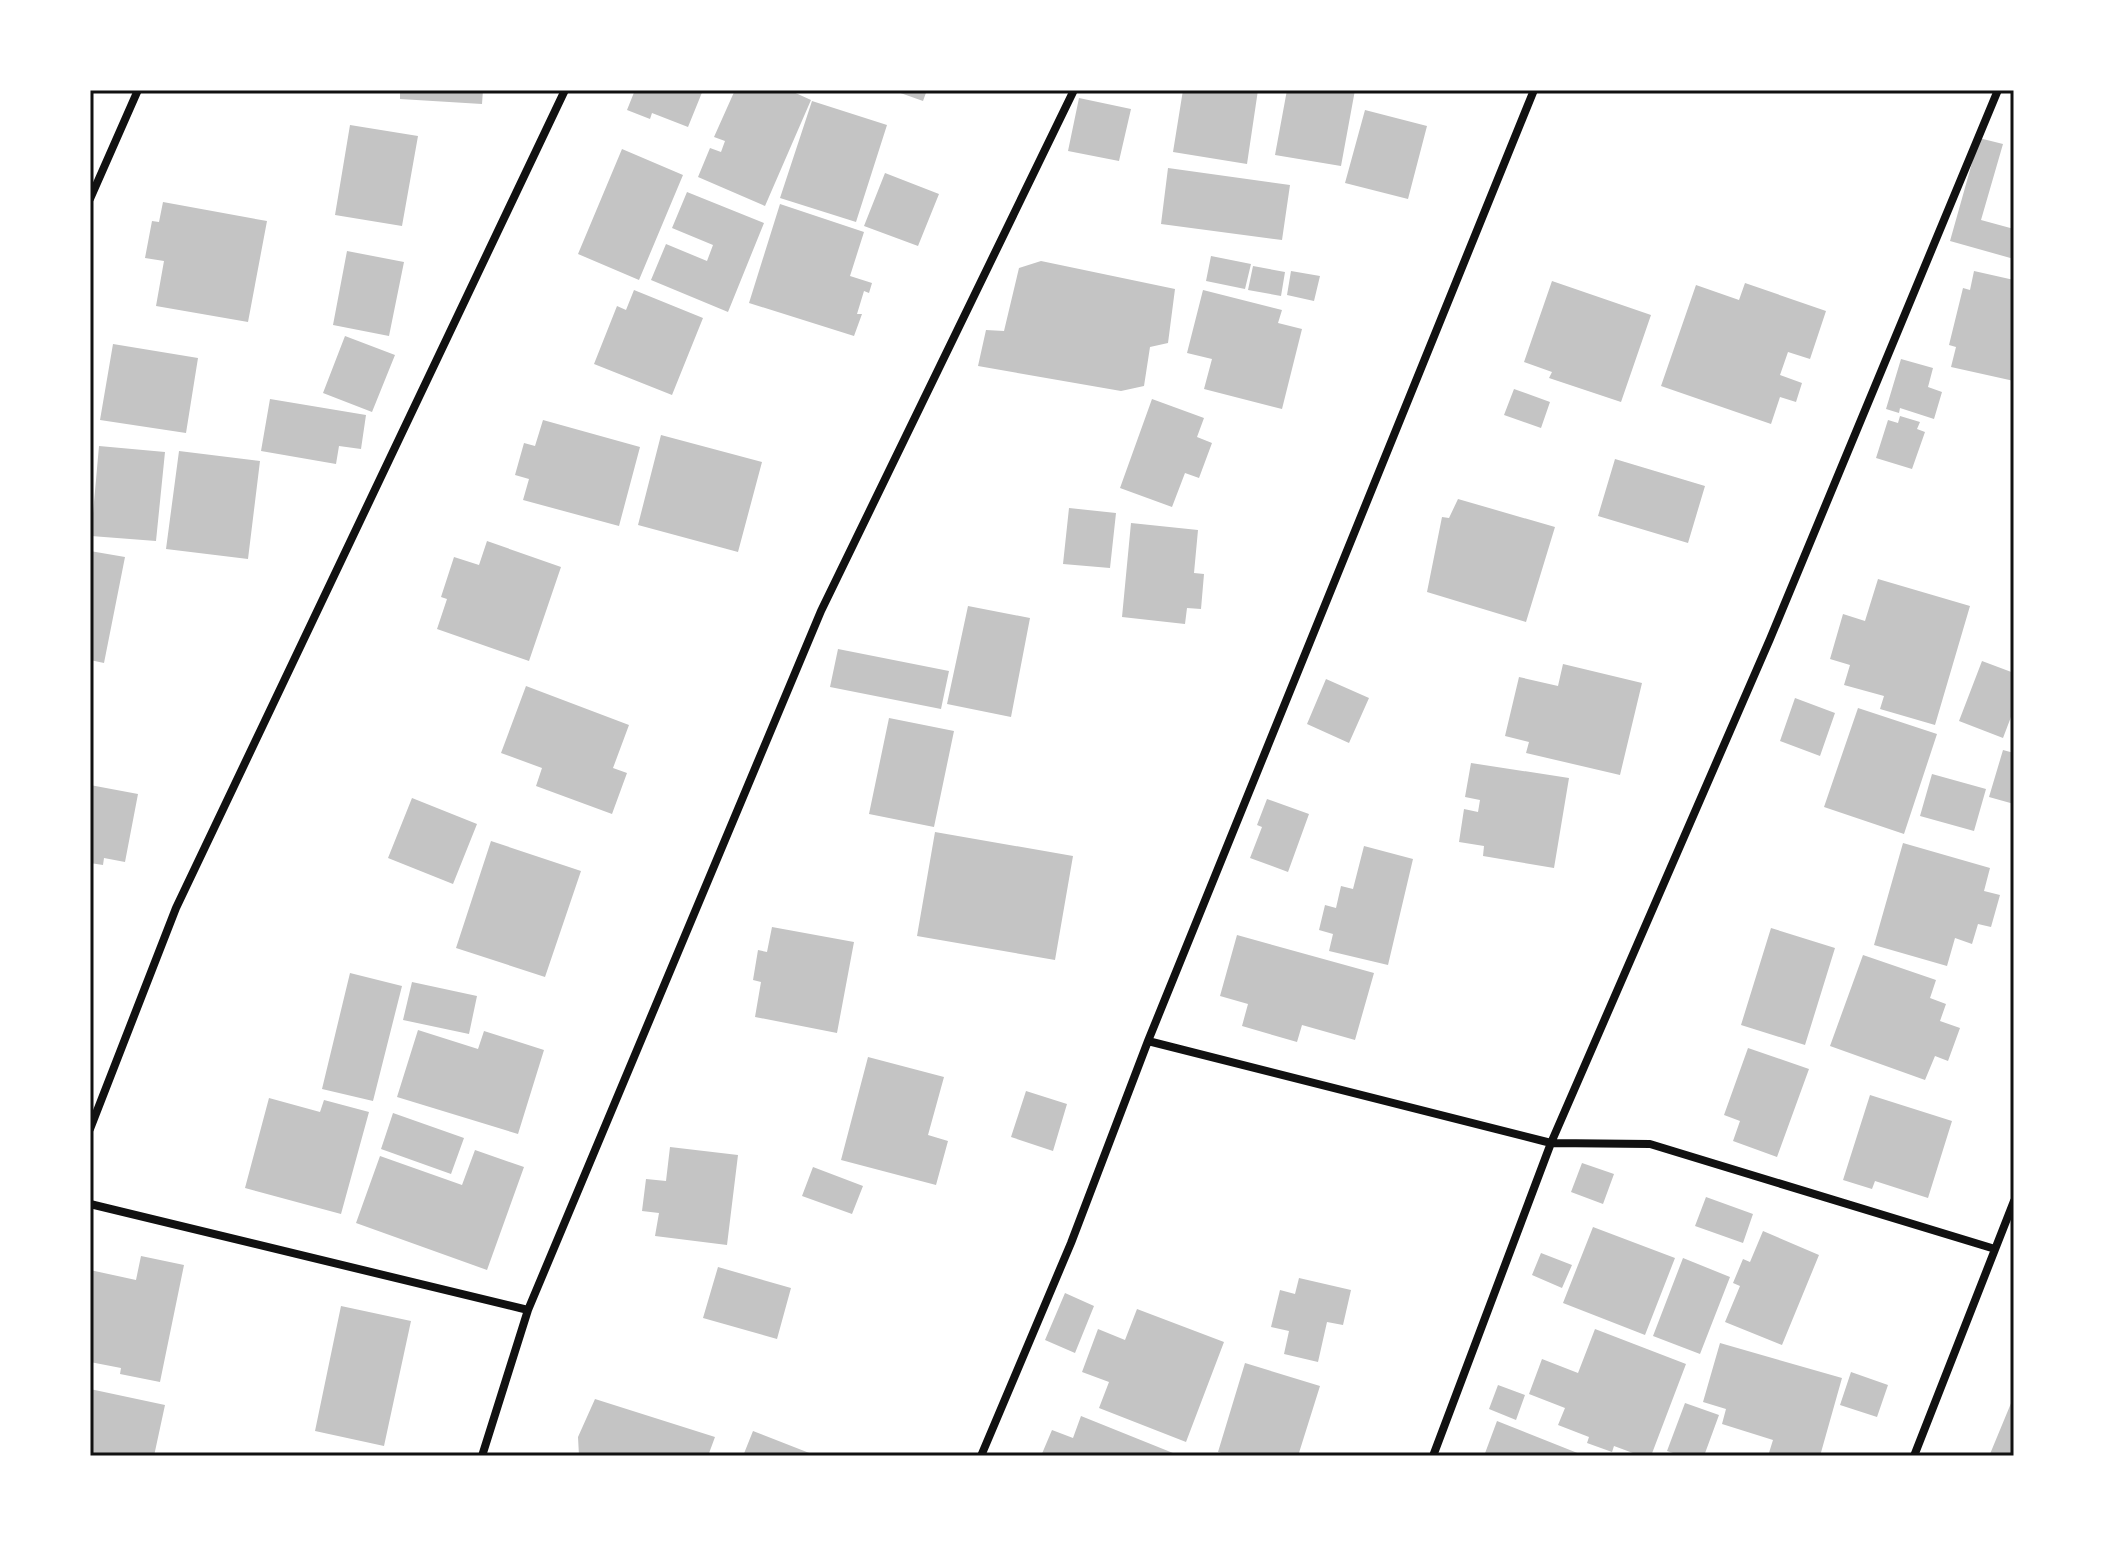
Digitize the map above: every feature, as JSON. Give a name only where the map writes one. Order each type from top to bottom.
[{"type":"street","points":[[90,199],[138,90]]},
{"type":"street","points":[[90,1129],[176,908],[565,90]]},
{"type":"street","points":[[482,1456],[528,1310],[821,611],[1074,90]]},
{"type":"street","points":[[981,1456],[1071,1243],[1148,1041],[1534,90]]},
{"type":"street","points":[[1433,1456],[1551,1143],[1770,639],[1998,90]]},
{"type":"street","points":[[1148,1041],[1551,1143],[1650,1144],[1995,1249]]},
{"type":"street","points":[[1914,1456],[2014,1201]]},
{"type":"street","points":[[90,1204],[528,1310]]},
{"type":"building","points":[[400,90],[483,90],[482,104],[400,99]]},
{"type":"building","points":[[635,90],[703,90],[688,127],[652,113],[650,119],[627,110]]},
{"type":"building","points":[[735,90],[789,90],[811,100],[765,206],[698,177],[710,148],[721,152],[725,141],[714,137]]},
{"type":"building","points":[[892,90],[927,90],[923,101]]},
{"type":"building","points":[[1183,90],[1258,90],[1247,164],[1173,152]]},
{"type":"building","points":[[1287,90],[1355,90],[1341,166],[1275,155]]},
{"type":"building","points":[[1079,98],[1131,109],[1119,161],[1068,151]]},
{"type":"building","points":[[812,101],[887,125],[856,222],[780,198]]},
{"type":"building","points":[[1365,110],[1427,126],[1408,199],[1345,183]]},
{"type":"building","points":[[350,125],[418,136],[402,226],[335,215]]},
{"type":"building","points":[[1979,138],[2003,144],[1981,220],[2014,229],[2014,259],[1950,241]]},
{"type":"building","points":[[622,149],[683,175],[639,280],[578,254]]},
{"type":"building","points":[[1168,168],[1290,185],[1282,240],[1161,224]]},
{"type":"building","points":[[885,173],[939,194],[918,246],[864,226]]},
{"type":"building","points":[[687,192],[764,223],[728,312],[651,280],[666,244],[707,261],[713,245],[672,228]]},
{"type":"building","points":[[163,202],[267,221],[248,322],[156,306],[164,261],[145,258],[152,221],[159,222]]},
{"type":"building","points":[[780,204],[864,232],[850,276],[872,283],[869,293],[864,291],[857,314],[862,314],[854,336],[749,303]]},
{"type":"building","points":[[347,251],[404,262],[389,336],[333,325]]},
{"type":"building","points":[[1211,256],[1251,264],[1245,289],[1206,281]]},
{"type":"building","points":[[1041,261],[1175,289],[1168,343],[1150,347],[1144,386],[1121,391],[978,366],[986,330],[1004,331],[1019,268]]},
{"type":"building","points":[[1253,266],[1285,272],[1281,296],[1248,290]]},
{"type":"building","points":[[1291,271],[1320,276],[1314,301],[1287,295]]},
{"type":"building","points":[[1974,271],[2014,280],[2014,381],[1951,367],[1956,347],[1949,345],[1963,288],[1970,290]]},
{"type":"building","points":[[1552,281],[1651,315],[1621,402],[1549,378],[1552,372],[1524,362]]},
{"type":"building","points":[[1745,283],[1826,311],[1810,359],[1788,352],[1780,375],[1802,383],[1796,402],[1780,397],[1771,424],[1661,386],[1696,285],[1739,300]]},
{"type":"building","points":[[634,290],[703,318],[672,395],[594,364],[617,306],[626,310]]},
{"type":"building","points":[[1203,290],[1282,310],[1278,323],[1302,329],[1282,409],[1204,389],[1212,359],[1187,353]]},
{"type":"building","points":[[345,336],[395,355],[372,412],[323,393]]},
{"type":"building","points":[[113,344],[198,358],[186,433],[100,420]]},
{"type":"building","points":[[1901,359],[1933,368],[1928,387],[1942,392],[1934,419],[1900,408],[1899,413],[1886,409]]},
{"type":"building","points":[[1514,389],[1550,402],[1541,428],[1504,415]]},
{"type":"building","points":[[270,399],[366,415],[361,449],[339,446],[336,464],[261,451]]},
{"type":"building","points":[[1152,399],[1204,418],[1197,437],[1212,443],[1199,478],[1185,473],[1172,507],[1120,488]]},
{"type":"building","points":[[1900,416],[1920,422],[1917,429],[1925,432],[1912,469],[1876,458],[1888,420],[1898,423]]},
{"type":"building","points":[[543,420],[640,447],[619,526],[523,500],[529,479],[515,475],[524,443],[535,446]]},
{"type":"building","points":[[661,435],[762,462],[738,552],[638,525]]},
{"type":"building","points":[[99,446],[165,452],[156,541],[91,536]]},
{"type":"building","points":[[179,451],[260,461],[248,559],[166,549]]},
{"type":"building","points":[[1615,459],[1705,486],[1688,543],[1598,516]]},
{"type":"building","points":[[1458,499],[1555,527],[1526,622],[1427,592],[1442,517],[1449,518]]},
{"type":"building","points":[[1069,508],[1116,513],[1110,568],[1063,564]]},
{"type":"building","points":[[1131,523],[1198,530],[1194,573],[1204,574],[1201,609],[1187,608],[1185,624],[1122,617]]},
{"type":"building","points":[[487,541],[561,567],[529,661],[437,629],[447,599],[441,597],[454,557],[479,565]]},
{"type":"building","points":[[90,551],[125,557],[104,663],[90,660]]},
{"type":"building","points":[[1878,579],[1970,606],[1935,725],[1880,709],[1884,696],[1844,685],[1850,665],[1830,659],[1843,614],[1865,621]]},
{"type":"building","points":[[968,606],[1030,618],[1011,717],[947,704]]},
{"type":"building","points":[[838,649],[949,671],[941,709],[830,687]]},
{"type":"building","points":[[1982,661],[2014,673],[2014,709],[2003,738],[1959,721]]},
{"type":"building","points":[[1563,664],[1642,683],[1620,775],[1526,753],[1529,742],[1505,736],[1519,677],[1558,686]]},
{"type":"building","points":[[1326,679],[1369,698],[1349,743],[1307,724]]},
{"type":"building","points":[[526,686],[629,725],[613,768],[627,773],[612,814],[536,786],[542,768],[501,753]]},
{"type":"building","points":[[1795,698],[1835,713],[1820,756],[1780,741]]},
{"type":"building","points":[[1858,708],[1937,734],[1904,834],[1824,807]]},
{"type":"building","points":[[889,718],[954,731],[934,827],[869,814]]},
{"type":"building","points":[[2003,750],[2014,753],[2014,804],[1989,797]]},
{"type":"building","points":[[1471,763],[1569,778],[1554,868],[1483,856],[1484,846],[1459,842],[1464,809],[1478,812],[1480,800],[1465,797]]},
{"type":"building","points":[[1932,774],[1986,789],[1974,831],[1920,816]]},
{"type":"building","points":[[90,785],[138,794],[125,862],[104,858],[103,865],[90,863]]},
{"type":"building","points":[[412,798],[477,824],[453,884],[388,858]]},
{"type":"building","points":[[1267,799],[1309,814],[1288,872],[1250,858],[1262,827],[1257,825]]},
{"type":"building","points":[[935,832],[1073,856],[1055,960],[917,936]]},
{"type":"building","points":[[491,841],[581,871],[545,977],[456,948]]},
{"type":"building","points":[[1903,843],[1990,868],[1984,891],[2000,895],[1991,927],[1978,924],[1972,944],[1955,938],[1947,966],[1874,945]]},
{"type":"building","points":[[1364,846],[1413,859],[1388,965],[1329,951],[1333,934],[1319,930],[1325,905],[1336,908],[1341,886],[1353,889]]},
{"type":"building","points":[[772,927],[854,942],[837,1033],[755,1017],[761,982],[753,980],[758,950],[767,952]]},
{"type":"building","points":[[1771,928],[1835,948],[1805,1045],[1741,1025]]},
{"type":"building","points":[[1237,935],[1374,973],[1355,1040],[1302,1025],[1297,1042],[1242,1026],[1248,1004],[1220,996]]},
{"type":"building","points":[[1863,955],[1936,980],[1930,998],[1946,1004],[1940,1021],[1960,1028],[1948,1061],[1935,1056],[1925,1080],[1830,1046]]},
{"type":"building","points":[[350,973],[402,986],[373,1101],[322,1089]]},
{"type":"building","points":[[412,982],[477,996],[469,1034],[403,1020]]},
{"type":"building","points":[[418,1030],[478,1049],[484,1031],[544,1050],[518,1134],[397,1097]]},
{"type":"building","points":[[1748,1048],[1809,1069],[1777,1157],[1733,1141],[1740,1121],[1724,1115]]},
{"type":"building","points":[[868,1057],[944,1077],[928,1135],[948,1141],[936,1185],[841,1160]]},
{"type":"building","points":[[1026,1091],[1067,1104],[1053,1151],[1011,1137]]},
{"type":"building","points":[[1870,1095],[1952,1121],[1928,1198],[1875,1181],[1872,1189],[1843,1180]]},
{"type":"building","points":[[269,1098],[320,1112],[324,1100],[369,1112],[341,1214],[245,1188]]},
{"type":"building","points":[[393,1113],[464,1138],[451,1174],[381,1149]]},
{"type":"building","points":[[670,1147],[738,1155],[727,1245],[655,1236],[659,1213],[642,1211],[646,1179],[666,1181]]},
{"type":"building","points":[[475,1150],[524,1167],[487,1270],[356,1223],[380,1156],[462,1185]]},
{"type":"building","points":[[1582,1163],[1614,1174],[1603,1204],[1571,1192]]},
{"type":"building","points":[[813,1167],[863,1186],[852,1214],[802,1196]]},
{"type":"building","points":[[1706,1197],[1753,1214],[1743,1243],[1695,1226]]},
{"type":"building","points":[[1593,1227],[1675,1258],[1645,1335],[1563,1303]]},
{"type":"building","points":[[1763,1231],[1819,1255],[1782,1345],[1725,1322],[1740,1286],[1733,1283],[1743,1259],[1750,1262]]},
{"type":"building","points":[[1541,1253],[1572,1265],[1562,1288],[1532,1275]]},
{"type":"building","points":[[141,1256],[184,1265],[160,1382],[120,1374],[121,1368],[90,1362],[90,1270],[136,1280]]},
{"type":"building","points":[[1683,1258],[1730,1277],[1700,1354],[1653,1336]]},
{"type":"building","points":[[718,1267],[791,1288],[777,1339],[703,1318]]},
{"type":"building","points":[[1299,1278],[1351,1290],[1343,1325],[1327,1322],[1318,1362],[1284,1354],[1289,1331],[1271,1327],[1280,1290],[1295,1294]]},
{"type":"building","points":[[1065,1293],[1094,1306],[1075,1353],[1045,1340]]},
{"type":"building","points":[[341,1306],[411,1321],[384,1446],[315,1431]]},
{"type":"building","points":[[1137,1309],[1224,1342],[1186,1442],[1099,1408],[1109,1382],[1082,1372],[1098,1329],[1125,1340]]},
{"type":"building","points":[[1595,1329],[1686,1364],[1651,1456],[1641,1456],[1614,1446],[1612,1452],[1587,1443],[1589,1437],[1558,1425],[1565,1408],[1529,1394],[1542,1359],[1578,1373]]},
{"type":"building","points":[[1720,1343],[1842,1378],[1820,1456],[1768,1456],[1773,1440],[1722,1424],[1726,1409],[1703,1402]]},
{"type":"building","points":[[1245,1363],[1320,1386],[1298,1456],[1231,1456],[1218,1452]]},
{"type":"building","points":[[1851,1372],[1888,1385],[1877,1417],[1840,1405]]},
{"type":"building","points":[[1498,1385],[1525,1395],[1516,1420],[1489,1409]]},
{"type":"building","points":[[90,1389],[165,1405],[154,1456],[90,1456]]},
{"type":"building","points":[[2014,1396],[2014,1456],[1994,1456],[1990,1454]]},
{"type":"building","points":[[595,1399],[715,1437],[708,1456],[579,1456],[578,1437]]},
{"type":"building","points":[[1685,1403],[1719,1415],[1704,1456],[1682,1456],[1667,1451]]},
{"type":"building","points":[[1081,1416],[1173,1453],[1172,1456],[1041,1456],[1052,1430],[1073,1438]]},
{"type":"building","points":[[1497,1421],[1585,1456],[1484,1456]]},
{"type":"building","points":[[753,1431],[817,1456],[743,1456]]}]
